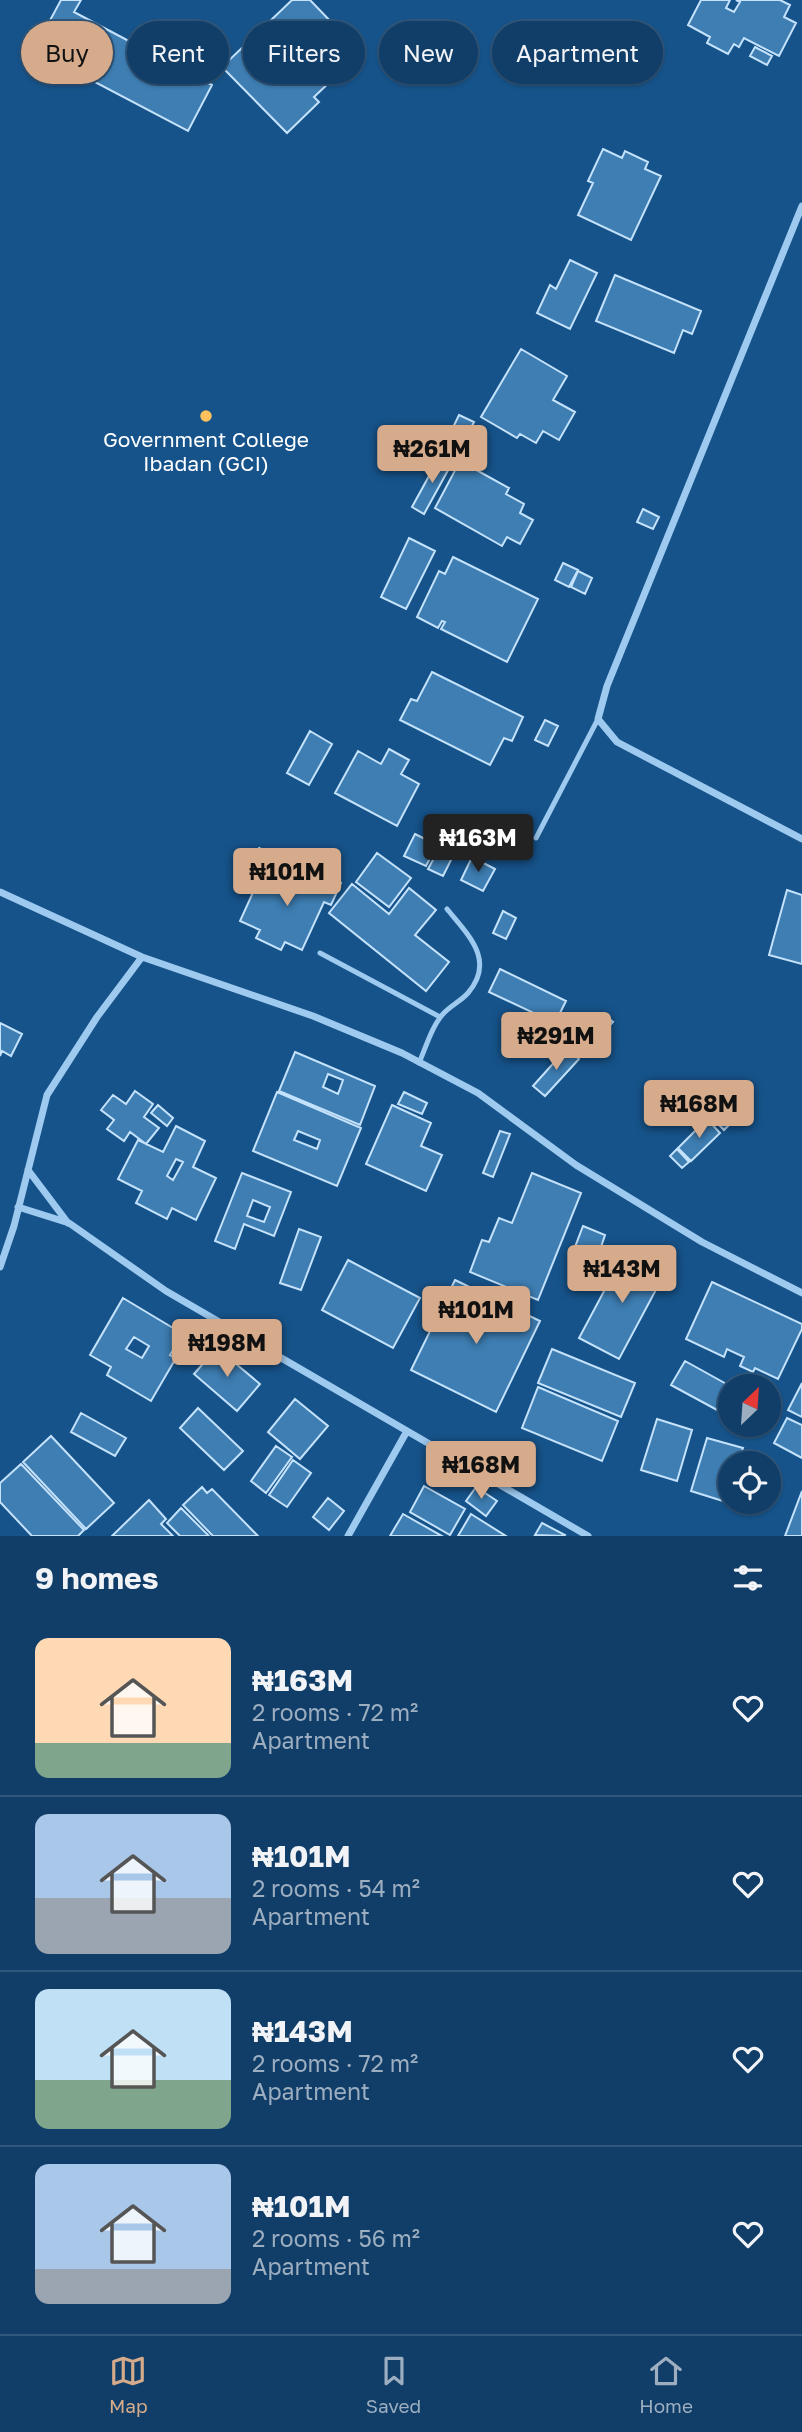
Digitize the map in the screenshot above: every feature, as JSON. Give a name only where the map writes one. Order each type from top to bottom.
[{"type":"street","points":[[802,206],[607,686],[598,719],[617,742],[802,839]]},
{"type":"street","points":[[0,892],[142,957],[313,1016],[419,1063],[478,1093],[576,1165],[702,1242],[802,1293]]},
{"type":"street","points":[[0,1267],[19,1207],[47,1096],[97,1017],[142,957]]},
{"type":"street","points":[[28,1170],[69,1223],[166,1291],[588,1536]]},
{"type":"street","points":[[19,1207],[69,1223]]},
{"type":"street","points":[[348,1536],[407,1431]]},
{"type":"lane","points":[[536,838],[598,719]]},
{"type":"lane","points":[[419,1063],[440,1017],[467,995],[479,972],[480,954],[471,938],[447,909]]},
{"type":"lane","points":[[320,953],[440,1017]]},
{"type":"building","points":[[61,0],[81,0],[74,12],[91,21],[50,21]]},
{"type":"building","points":[[292,0],[310,0],[330,21],[270,21]]},
{"type":"building","points":[[701,0],[730,0],[726,8],[734,12],[740,2],[736,0],[780,0],[790,5],[784,17],[796,23],[779,56],[744,38],[739,47],[734,44],[728,54],[707,43],[710,37],[688,25]]},
{"type":"building","points":[[113,33],[127,40],[127,84],[212,85],[188,131],[99,84],[113,84]]},
{"type":"building","points":[[243,47],[243,84],[328,84],[314,97],[319,102],[287,133],[229,74],[229,60]]},
{"type":"building","points":[[755,47],[772,56],[767,65],[750,56]]},
{"type":"building","points":[[603,149],[622,158],[625,151],[648,162],[645,169],[661,176],[631,240],[578,215],[593,183],[588,181]]},
{"type":"building","points":[[570,260],[597,273],[570,329],[537,313],[550,285],[556,289]]},
{"type":"building","points":[[615,275],[701,311],[692,334],[683,330],[674,353],[596,321]]},
{"type":"building","points":[[521,349],[567,376],[553,400],[575,412],[559,440],[543,431],[536,443],[520,434],[517,438],[481,417]]},
{"type":"building","points":[[459,415],[474,422],[457,457],[442,450]]},
{"type":"building","points":[[440,456],[452,463],[424,514],[412,507]]},
{"type":"building","points":[[460,461],[509,488],[506,494],[524,504],[520,513],[533,520],[520,544],[507,537],[502,546],[435,508]]},
{"type":"building","points":[[643,509],[659,517],[653,529],[637,522]]},
{"type":"building","points":[[409,538],[435,551],[406,609],[381,597]]},
{"type":"building","points":[[453,557],[538,599],[507,662],[441,629],[445,622],[442,621],[438,628],[417,617],[439,571],[445,574]]},
{"type":"building","points":[[563,563],[578,570],[569,587],[555,580]]},
{"type":"building","points":[[578,571],[592,578],[585,594],[571,587]]},
{"type":"building","points":[[432,672],[523,717],[512,741],[504,738],[490,765],[400,720],[411,699],[417,701]]},
{"type":"building","points":[[545,720],[558,726],[548,746],[535,740]]},
{"type":"building","points":[[310,731],[332,744],[309,785],[287,773]]},
{"type":"building","points":[[389,749],[409,760],[401,774],[419,784],[397,826],[335,793],[358,751],[381,764]]},
{"type":"building","points":[[415,834],[437,845],[426,866],[404,856]]},
{"type":"building","points":[[440,847],[454,854],[443,876],[428,869]]},
{"type":"building","points":[[259,848],[283,859],[278,870],[254,859]]},
{"type":"building","points":[[377,853],[411,878],[389,907],[356,882]]},
{"type":"building","points":[[472,857],[495,869],[483,891],[461,880]]},
{"type":"building","points":[[265,866],[314,888],[320,874],[341,883],[331,905],[324,902],[302,950],[285,942],[281,950],[256,938],[260,930],[240,921]]},
{"type":"building","points":[[352,884],[389,914],[409,888],[436,910],[415,935],[449,962],[426,991],[329,913]]},
{"type":"building","points":[[787,890],[802,895],[802,964],[769,955]]},
{"type":"building","points":[[503,911],[516,918],[506,939],[493,933]]},
{"type":"building","points":[[500,969],[566,1001],[555,1023],[489,992]]},
{"type":"building","points":[[604,1015],[613,1022],[582,1056],[574,1049]]},
{"type":"building","points":[[0,1023],[22,1034],[11,1056],[2,1051],[0,1056]]},
{"type":"building","points":[[567,1048],[579,1059],[545,1096],[533,1086]]},
{"type":"building","points":[[295,1052],[375,1086],[360,1125],[279,1091]],"holes":[[[328,1074],[343,1080],[338,1094],[323,1087]]]},
{"type":"building","points":[[135,1091],[153,1104],[144,1117],[159,1128],[146,1144],[130,1132],[124,1141],[107,1129],[114,1120],[101,1110],[113,1095],[126,1104]]},
{"type":"building","points":[[277,1092],[361,1128],[337,1186],[253,1151]],"holes":[[[298,1131],[320,1140],[317,1149],[294,1140]]]},
{"type":"building","points":[[404,1092],[427,1103],[422,1114],[398,1104]]},
{"type":"building","points":[[733,1096],[745,1109],[724,1130],[712,1118]]},
{"type":"building","points":[[158,1105],[173,1118],[167,1126],[151,1113]]},
{"type":"building","points":[[392,1105],[431,1123],[421,1146],[442,1155],[426,1191],[366,1164]]},
{"type":"building","points":[[707,1119],[720,1133],[691,1161],[678,1148]]},
{"type":"building","points":[[176,1126],[205,1141],[193,1167],[216,1178],[196,1220],[172,1208],[167,1219],[136,1203],[142,1191],[118,1179],[138,1140],[163,1152]],"holes":[[[176,1159],[183,1162],[173,1180],[167,1176]]]},
{"type":"building","points":[[500,1131],[510,1134],[493,1177],[483,1173]]},
{"type":"building","points":[[677,1149],[689,1162],[682,1168],[670,1156]]},
{"type":"building","points":[[242,1173],[291,1192],[274,1236],[244,1224],[235,1249],[215,1241]],"holes":[[[253,1200],[270,1207],[264,1222],[247,1216]]]},
{"type":"building","points":[[532,1173],[581,1193],[538,1300],[470,1272],[482,1240],[489,1242],[499,1218],[512,1223]]},
{"type":"building","points":[[583,1226],[605,1235],[598,1256],[575,1247]]},
{"type":"building","points":[[299,1229],[321,1237],[301,1290],[280,1283]]},
{"type":"building","points":[[626,1250],[666,1271],[619,1359],[579,1338]]},
{"type":"building","points":[[348,1260],[420,1298],[393,1348],[322,1310]]},
{"type":"building","points":[[455,1280],[540,1321],[496,1412],[411,1370]]},
{"type":"building","points":[[712,1282],[802,1324],[780,1374],[768,1374],[755,1368],[753,1372],[740,1366],[744,1357],[727,1349],[724,1357],[686,1339]]},
{"type":"building","points":[[123,1298],[183,1334],[170,1355],[176,1358],[151,1401],[107,1375],[111,1367],[90,1355]],"holes":[[[134,1337],[149,1346],[142,1358],[126,1349]]]},
{"type":"building","points":[[217,1348],[260,1384],[237,1411],[194,1374]]},
{"type":"building","points":[[552,1349],[635,1383],[621,1417],[538,1383]]},
{"type":"building","points":[[685,1361],[718,1379],[718,1410],[671,1385]]},
{"type":"building","points":[[802,1383],[802,1417],[788,1410]]},
{"type":"building","points":[[538,1387],[618,1421],[602,1461],[522,1428]]},
{"type":"building","points":[[295,1399],[328,1426],[300,1459],[268,1432]]},
{"type":"building","points":[[198,1408],[243,1451],[224,1470],[180,1428]]},
{"type":"building","points":[[81,1413],[126,1438],[115,1456],[71,1432]]},
{"type":"building","points":[[787,1418],[802,1425],[802,1458],[774,1443],[777,1437],[781,1437],[781,1430]]},
{"type":"building","points":[[657,1419],[692,1430],[677,1481],[641,1470]]},
{"type":"building","points":[[51,1436],[114,1503],[86,1529],[23,1462]]},
{"type":"building","points":[[707,1438],[743,1448],[742,1451],[718,1451],[718,1499],[691,1491]]},
{"type":"building","points":[[276,1446],[292,1457],[266,1493],[251,1481]]},
{"type":"building","points":[[293,1460],[311,1473],[287,1507],[269,1495]]},
{"type":"building","points":[[21,1464],[84,1530],[78,1536],[32,1536],[0,1502],[0,1483]]},
{"type":"building","points":[[424,1486],[465,1509],[450,1535],[410,1512]]},
{"type":"building","points":[[202,1487],[207,1493],[212,1489],[258,1536],[213,1536],[183,1505]]},
{"type":"building","points":[[476,1487],[497,1501],[486,1516],[466,1501]]},
{"type":"building","points":[[802,1491],[802,1536],[785,1536]]},
{"type":"building","points":[[328,1498],[344,1511],[329,1530],[313,1517]]},
{"type":"building","points":[[149,1500],[166,1519],[161,1524],[173,1536],[112,1536]]},
{"type":"building","points":[[181,1508],[209,1536],[180,1536],[167,1523]]},
{"type":"building","points":[[403,1514],[442,1536],[390,1536]]},
{"type":"building","points":[[471,1514],[506,1536],[458,1536]]},
{"type":"building","points":[[542,1523],[565,1535],[535,1535]]},
{"type":"place","name":"Government College Ibadan (GCI)","points":[[206,416]]}]
